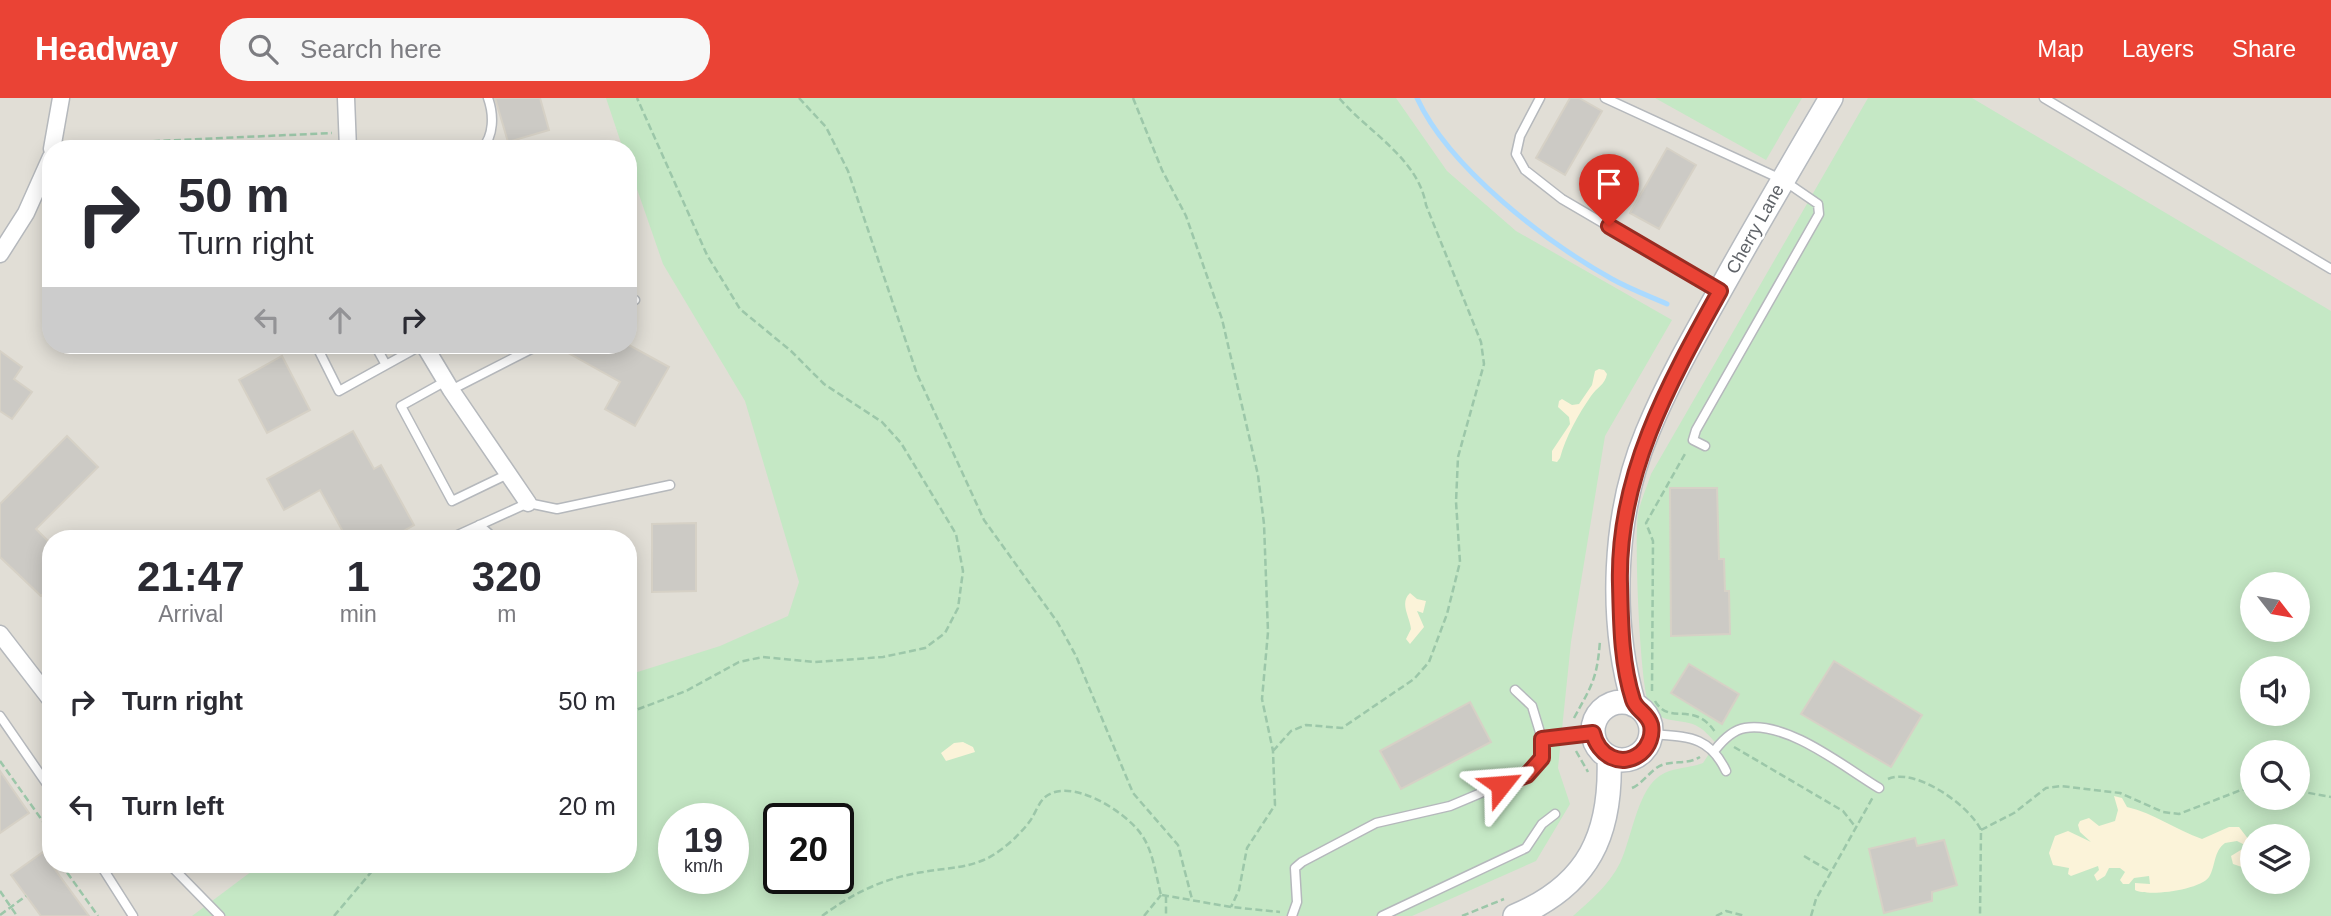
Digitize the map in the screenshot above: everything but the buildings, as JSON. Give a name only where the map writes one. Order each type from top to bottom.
[{"type":"street","points":[[54,140],[61,98]]},
{"type":"street","points":[[346,98],[347,140]]},
{"type":"street","name":"Cherry Lane","points":[[1623,704],[1619,568],[1627,501],[1646,435],[1674,374],[1831,98]]},
{"type":"street","points":[[0,254],[26,212],[42,177]]},
{"type":"street","points":[[429,354],[528,503]]},
{"type":"street","points":[[0,634],[42,688]]},
{"type":"street","points":[[1623,704],[1648,717],[1651,734],[1645,749],[1632,759],[1616,760],[1608,757],[1595,743],[1593,733],[1598,716],[1623,704]]},
{"type":"street","points":[[1579,871],[1607,813],[1608,757]]},
{"type":"street","points":[[1512,906],[1545,900],[1604,846],[1612,832],[1632,759]]},
{"type":"lane","points":[[488,98],[491,108],[490,140]]},
{"type":"lane","points":[[1540,98],[1520,136],[1516,154],[1525,170],[1562,199],[1720,291]]},
{"type":"lane","points":[[1605,98],[1783,180],[1818,204],[1819,214],[1696,430],[1693,440],[1704,446]]},
{"type":"lane","points":[[2044,98],[2331,269]]},
{"type":"lane","points":[[320,354],[339,391],[406,354]]},
{"type":"lane","points":[[380,354],[386,365]]},
{"type":"lane","points":[[508,474],[452,501],[401,406],[519,354]]},
{"type":"lane","points":[[468,530],[528,503],[557,509],[670,485]]},
{"type":"lane","points":[[479,525],[485,530]]},
{"type":"lane","points":[[1293,915],[1297,902],[1295,868],[1302,862],[1376,824],[1450,806],[1527,775],[1542,758],[1542,739],[1532,706],[1515,690]]},
{"type":"lane","points":[[0,716],[42,777]]},
{"type":"lane","points":[[1714,750],[1724,739],[1744,728],[1769,729],[1788,734],[1879,788]]},
{"type":"lane","points":[[1542,739],[1593,733]]},
{"type":"lane","points":[[1651,734],[1684,737],[1708,745],[1726,771]]},
{"type":"lane","points":[[1382,916],[1527,848],[1542,824],[1555,814]]},
{"type":"lane","points":[[106,873],[133,916]]},
{"type":"lane","points":[[178,873],[220,916]]},
{"type":"path","points":[[637,98],[707,255],[740,309],[791,351],[824,384],[882,422],[901,443],[956,534],[963,571],[958,608],[944,633],[925,648],[883,657],[815,662],[763,657],[739,662],[686,691],[637,710]]},
{"type":"path","points":[[799,98],[826,127],[848,171],[917,374],[984,520],[1058,623],[1076,656],[1133,793],[1178,845],[1192,899]]},
{"type":"path","points":[[1133,98],[1162,170],[1186,216],[1203,259],[1236,370],[1258,475],[1264,524],[1268,632],[1262,699],[1273,751],[1275,805],[1247,848],[1239,890],[1231,907]]},
{"type":"path","points":[[1273,751],[1291,731],[1306,725],[1342,728],[1413,679],[1429,662],[1447,614],[1460,562],[1456,502],[1458,457],[1484,364],[1481,342],[1430,216],[1423,188],[1413,171],[1339,98]]},
{"type":"path","points":[[1693,440],[1646,523],[1653,541],[1652,696],[1665,712],[1674,715],[1691,713],[1711,724],[1716,732]]},
{"type":"path","points":[[1728,744],[1843,811],[1855,826]]},
{"type":"path","points":[[1576,751],[1584,768],[1593,777]]},
{"type":"path","points":[[1632,788],[1665,764],[1686,763],[1702,755]]},
{"type":"path","points":[[0,761],[42,820]]},
{"type":"path","points":[[1811,916],[1830,872],[1855,826],[1879,788],[1896,775],[1946,793],[1975,818],[1981,830],[1980,916]]},
{"type":"path","points":[[1981,830],[2014,813],[2046,788],[2061,786],[2120,793],[2163,812],[2179,814],[2240,790]]},
{"type":"path","points":[[822,916],[850,895],[886,879],[925,871],[961,868],[985,860],[1017,835],[1044,798],[1058,792],[1081,793],[1109,805],[1141,834],[1163,895],[1166,916]]},
{"type":"path","points":[[2310,793],[2331,797]]},
{"type":"path","points":[[1804,856],[1830,872]]},
{"type":"path","points":[[67,873],[98,916]]},
{"type":"path","points":[[334,916],[370,873]]},
{"type":"path","points":[[0,891],[18,916]]},
{"type":"path","points":[[1163,895],[1293,915]]},
{"type":"path","points":[[1144,916],[1163,895]]},
{"type":"path","points":[[0,915],[26,896]]},
{"type":"path","points":[[1462,916],[1512,906]]},
{"type":"path","points":[[1716,916],[1727,911],[1745,916]]},
{"type":"shaded area","points":[[0,98],[2331,98],[2331,916],[0,916]]},
{"type":"green space","points":[[606,98],[1396,98],[1447,171],[1516,231],[1672,320],[1605,436],[1571,642],[1558,768],[1570,804],[1536,861],[1412,916],[192,916],[249,873],[637,873],[637,672],[720,646],[788,616],[799,582],[745,401],[663,264],[637,189],[637,140],[620,140]]},
{"type":"green space","points":[[1655,98],[1802,98],[1766,160]]},
{"type":"green space","points":[[1868,98],[1972,98],[2331,311],[2331,916],[1573,916],[1599,892],[1616,871],[1639,806],[1650,785],[1667,772],[1703,763],[1716,743],[1695,725],[1664,718],[1653,711],[1649,704],[1643,670],[1639,612],[1639,510],[1651,474]]},
{"type":"sand","points":[[1599,369],[1607,374],[1604,381],[1577,418],[1560,458],[1557,462],[1552,461],[1552,451],[1570,424],[1569,417],[1558,407],[1559,401],[1562,399],[1572,405],[1579,404],[1592,385],[1595,371]]},
{"type":"sand","points":[[1410,593],[1417,599],[1426,601],[1423,613],[1417,611],[1424,627],[1410,644],[1406,639],[1411,629],[1405,601]]},
{"type":"sand","points":[[963,742],[973,747],[975,752],[946,761],[941,753],[954,743]]},
{"type":"sand","points":[[2114,796],[2122,798],[2127,807],[2202,839],[2229,827],[2239,827],[2240,842],[2225,843],[2221,847],[2211,873],[2204,882],[2174,891],[2151,893],[2135,890],[2135,883],[2150,884],[2149,876],[2134,878],[2129,884],[2123,884],[2120,880],[2125,872],[2120,868],[2109,868],[2105,876],[2097,881],[2094,875],[2099,870],[2098,866],[2071,876],[2068,874],[2069,868],[2053,865],[2049,853],[2055,836],[2068,831],[2091,842],[2080,832],[2080,821],[2089,818],[2099,826],[2115,821],[2118,810]]},
{"type":"sand","points":[[2240,850],[2240,866],[2233,864],[2231,856]]},
{"type":"waterway","points":[[1417,98],[1452,151],[1502,201],[1558,245],[1586,263],[1619,283],[1667,304]]},
{"type":"route","points":[[1501,785],[1527,775],[1542,758],[1542,739],[1593,733],[1595,743],[1608,757],[1625,760],[1632,759],[1645,749],[1651,734],[1648,717],[1634,705],[1621,644],[1619,568],[1627,501],[1646,435],[1674,374],[1720,291],[1609,226]]}]
